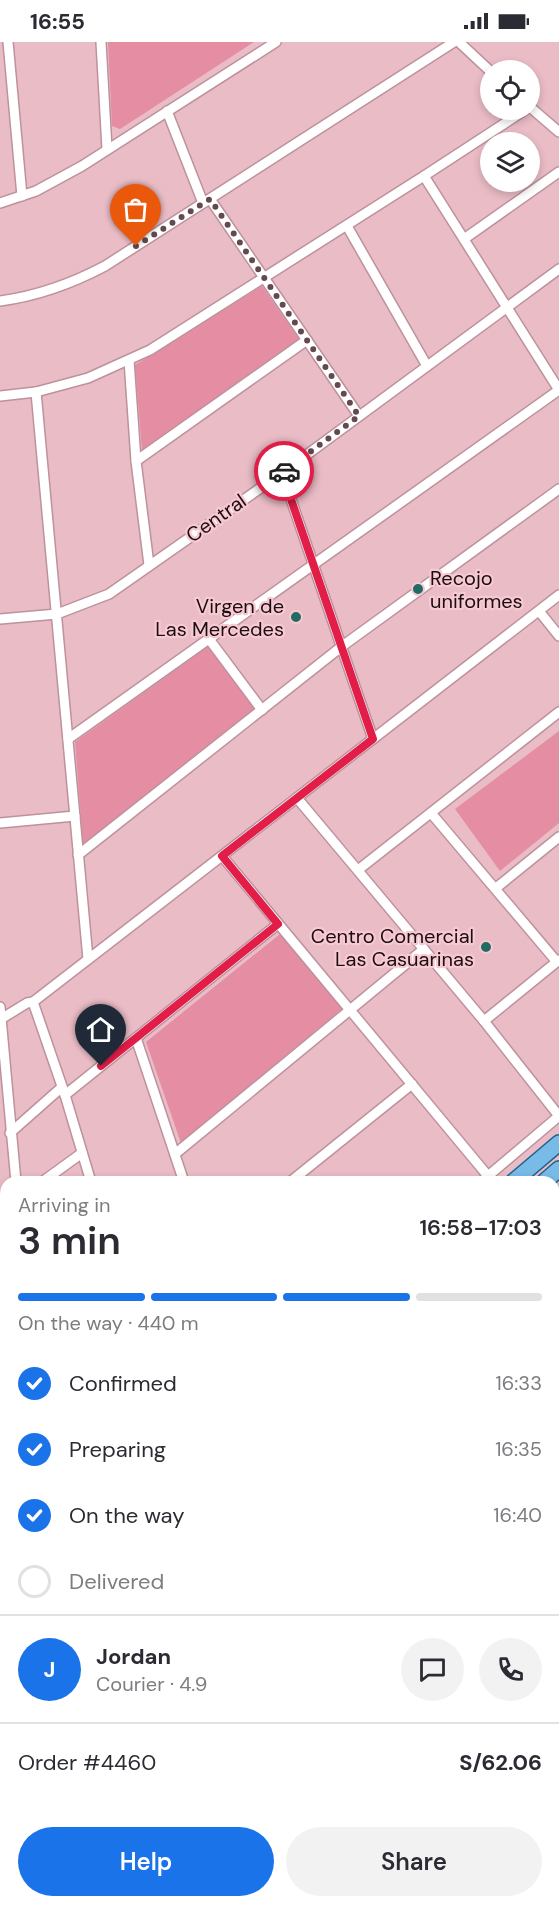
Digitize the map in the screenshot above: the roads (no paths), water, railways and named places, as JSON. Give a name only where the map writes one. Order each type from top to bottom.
[{"type":"main road","points":[[520,1176],[559,1143]]},
{"type":"street","points":[[8,42],[22,196]]},
{"type":"street","points":[[101,42],[107,149]]},
{"type":"street","points":[[0,301],[46,292],[74,282],[105,266],[454,42]]},
{"type":"street","points":[[459,42],[480,62]]},
{"type":"street","points":[[0,203],[36,191],[82,166],[273,43]]},
{"type":"street","points":[[167,111],[206,201],[264,279],[359,416]]},
{"type":"street","points":[[540,116],[559,132]]},
{"type":"street","points":[[0,396],[36,392],[88,378],[150,350],[510,120]]},
{"type":"street","points":[[464,239],[559,172]]},
{"type":"street","points":[[68,739],[559,390],[424,176]]},
{"type":"street","points":[[347,226],[427,366]]},
{"type":"street","name":"Central","points":[[0,619],[57,614],[109,594],[282,473],[559,269]]},
{"type":"street","points":[[136,461],[307,340]]},
{"type":"street","points":[[129,360],[136,461],[149,565]]},
{"type":"street","points":[[36,392],[88,959]]},
{"type":"street","points":[[282,473],[373,739]]},
{"type":"street","points":[[78,855],[341,647],[559,489]]},
{"type":"street","points":[[1,1019],[27,1003],[33,1002],[559,595]]},
{"type":"street","points":[[539,611],[559,636]]},
{"type":"street","points":[[209,639],[262,710]]},
{"type":"street","points":[[358,870],[559,712]]},
{"type":"street","points":[[297,798],[484,1020],[559,1116],[488,1176]]},
{"type":"street","points":[[431,813],[558,961],[484,1020]]},
{"type":"street","points":[[0,823],[75,816]]},
{"type":"street","points":[[495,888],[559,837]]},
{"type":"street","points":[[222,856],[412,1084],[482,1176]]},
{"type":"street","points":[[10,1133],[136,1038],[278,924]]},
{"type":"street","points":[[175,1154],[424,949]]},
{"type":"street","points":[[33,1002],[64,1091],[90,1176]]},
{"type":"street","points":[[0,1007],[15,1176]]},
{"type":"street","points":[[136,1038],[182,1176]]},
{"type":"street","points":[[297,1176],[412,1084]]},
{"type":"street","points":[[51,1176],[82,1154]]},
{"type":"place","name":"Recojo uniformes","points":[[418,589]]},
{"type":"place","name":"Virgen de Las Mercedes","points":[[296,617]]},
{"type":"place","name":"Centro Comercial Las Casuarinas","points":[[486,947]]}]
